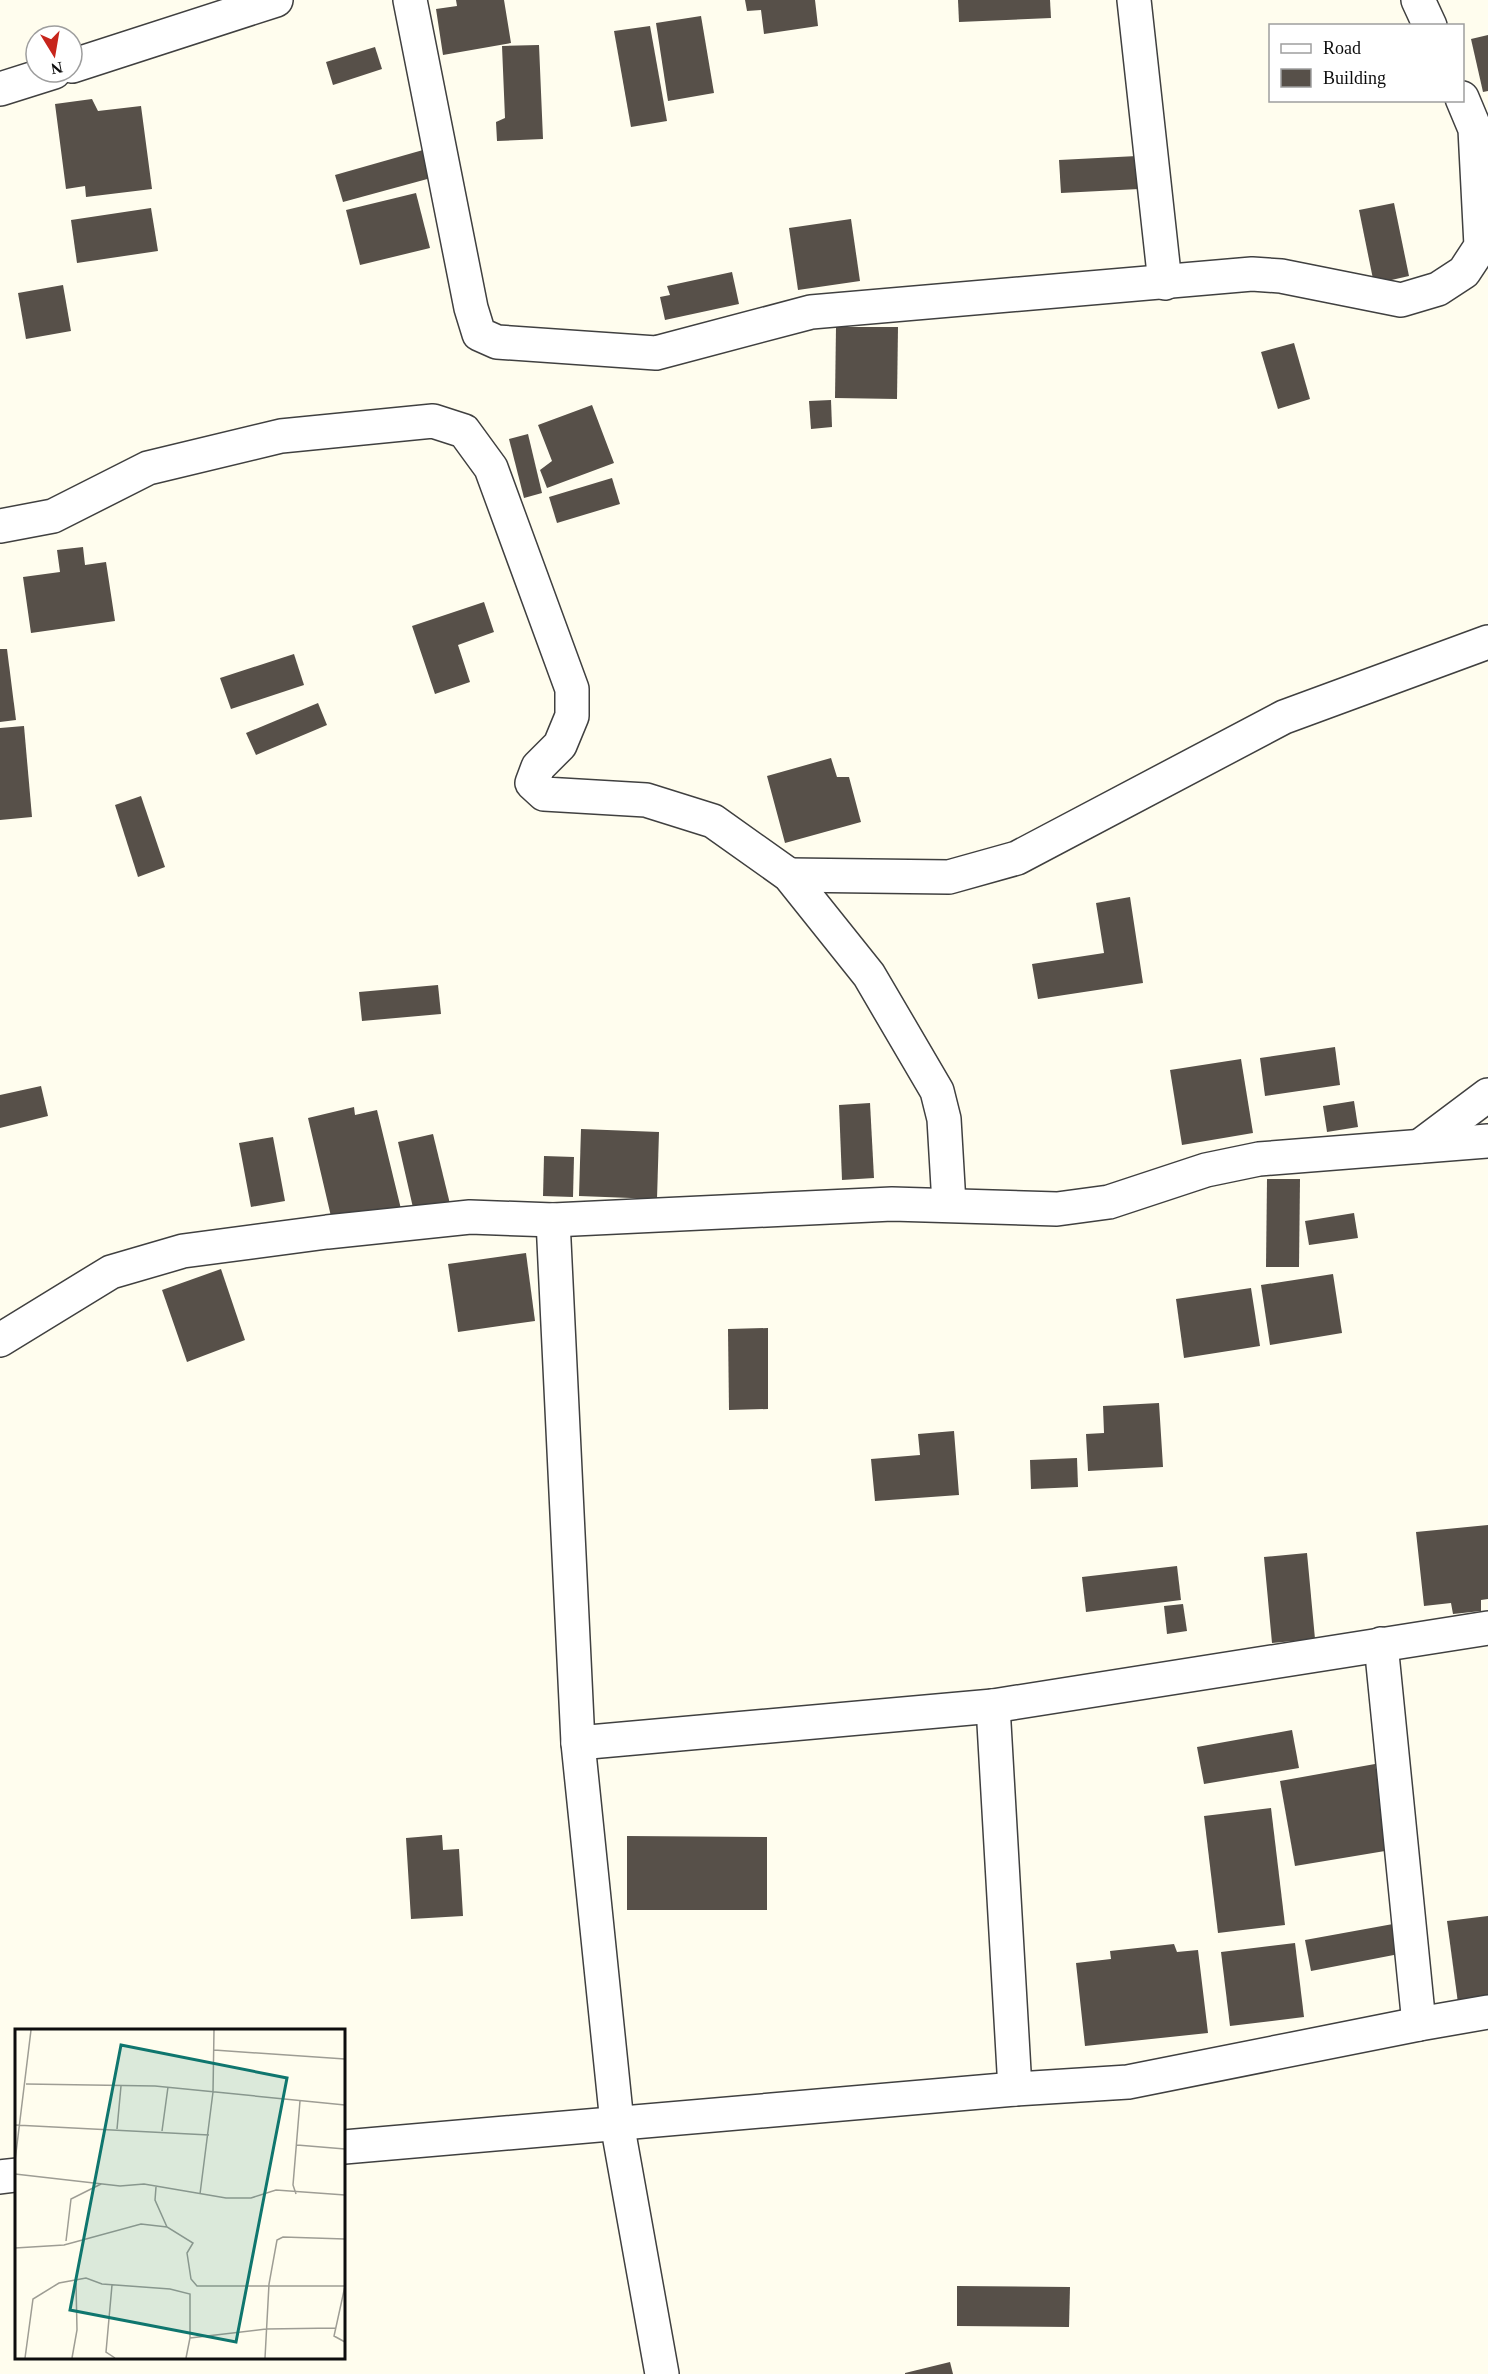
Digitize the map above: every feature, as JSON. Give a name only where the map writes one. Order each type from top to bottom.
[{"type":"street","points":[[84,62],[276,0]]},
{"type":"street","points":[[410,0],[471,308],[479,334],[497,342],[656,353],[811,312],[1165,283],[1252,273],[1281,276],[1401,300],[1438,289],[1464,272],[1484,245],[1475,129],[1464,102]]},
{"type":"street","points":[[1134,0],[1165,283]]},
{"type":"street","points":[[1418,0],[1429,24]]},
{"type":"street","points":[[0,89],[24,81]]},
{"type":"street","points":[[0,526],[53,516],[148,468],[281,436],[433,421],[464,431],[491,468],[572,689],[572,716],[560,745],[538,767],[532,783],[544,794],[646,800],[713,821],[789,875],[869,975],[938,1091],[944,1119],[949,1204]]},
{"type":"street","points":[[789,875],[949,877],[1017,858],[1284,717],[1488,642]]},
{"type":"street","points":[[1420,1146],[1488,1095]]},
{"type":"street","points":[[0,1340],[111,1272],[183,1251],[327,1232],[470,1217],[553,1220],[892,1204],[1057,1209],[1109,1202],[1206,1170],[1259,1159],[1488,1141]]},
{"type":"street","points":[[553,1220],[578,1743],[617,2122],[662,2374]]},
{"type":"street","points":[[578,1743],[993,1706],[1488,1628]]},
{"type":"street","points":[[1381,1644],[1419,2024]]},
{"type":"street","points":[[993,1706],[1015,2089]]},
{"type":"street","points":[[345,2147],[1015,2089],[1128,2082],[1488,2012]]},
{"type":"street","points":[[0,2177],[15,2175]]},
{"type":"building","points":[[456,0],[504,0],[511,43],[443,55],[436,9],[457,6]]},
{"type":"building","points":[[745,0],[815,0],[818,26],[764,34],[761,10],[747,11]]},
{"type":"building","points":[[958,0],[1050,0],[1051,18],[959,22]]},
{"type":"building","points":[[701,16],[714,93],[668,101],[656,23]]},
{"type":"building","points":[[650,26],[667,121],[631,127],[614,31]]},
{"type":"building","points":[[1488,35],[1488,91],[1483,92],[1471,39]]},
{"type":"building","points":[[539,45],[543,139],[497,141],[496,122],[505,118],[502,46]]},
{"type":"building","points":[[375,47],[382,69],[333,85],[326,62]]},
{"type":"building","points":[[92,99],[98,111],[141,106],[152,189],[86,197],[85,186],[66,189],[55,104]]},
{"type":"building","points":[[423,150],[431,178],[343,202],[335,175]]},
{"type":"building","points":[[1137,156],[1139,189],[1061,193],[1059,160]]},
{"type":"building","points":[[416,193],[430,248],[360,265],[346,210]]},
{"type":"building","points":[[1394,203],[1409,276],[1374,284],[1359,210]]},
{"type":"building","points":[[151,208],[158,251],[77,263],[71,220]]},
{"type":"building","points":[[851,219],[860,281],[798,290],[789,228]]},
{"type":"building","points":[[732,272],[739,304],[665,320],[660,297],[670,295],[667,286]]},
{"type":"building","points":[[63,285],[71,331],[26,339],[18,293]]},
{"type":"building","points":[[836,327],[898,327],[897,399],[835,398]]},
{"type":"building","points":[[1294,343],[1310,399],[1278,409],[1261,352]]},
{"type":"building","points":[[831,400],[832,427],[811,429],[809,401]]},
{"type":"building","points":[[592,405],[614,463],[547,488],[540,470],[552,461],[538,425]]},
{"type":"building","points":[[528,434],[542,493],[524,498],[509,439]]},
{"type":"building","points":[[612,478],[620,504],[557,523],[549,497]]},
{"type":"building","points":[[83,547],[85,565],[106,562],[115,621],[31,633],[23,577],[60,572],[57,550]]},
{"type":"building","points":[[484,602],[494,632],[458,645],[470,682],[435,694],[412,626]]},
{"type":"building","points":[[0,649],[7,649],[16,720],[0,722]]},
{"type":"building","points":[[294,654],[304,685],[231,709],[220,678]]},
{"type":"building","points":[[318,703],[327,725],[256,755],[246,733]]},
{"type":"building","points":[[24,726],[32,817],[0,820],[0,728]]},
{"type":"building","points":[[831,758],[837,777],[849,777],[861,822],[785,843],[767,776]]},
{"type":"building","points":[[141,796],[165,867],[138,877],[115,805]]},
{"type":"building","points":[[1130,897],[1143,983],[1038,999],[1032,964],[1104,953],[1096,903]]},
{"type":"building","points":[[438,985],[441,1014],[362,1021],[359,992]]},
{"type":"building","points":[[1335,1047],[1340,1085],[1265,1096],[1260,1058]]},
{"type":"building","points":[[1241,1059],[1253,1133],[1182,1145],[1170,1070]]},
{"type":"building","points":[[41,1086],[48,1116],[0,1128],[0,1095]]},
{"type":"building","points":[[1354,1101],[1358,1127],[1327,1132],[1323,1106]]},
{"type":"building","points":[[870,1103],[874,1178],[842,1180],[839,1105]]},
{"type":"building","points":[[354,1107],[355,1115],[377,1110],[401,1209],[333,1225],[308,1118]]},
{"type":"building","points":[[581,1129],[659,1132],[657,1199],[579,1196]]},
{"type":"building","points":[[433,1134],[450,1204],[414,1212],[398,1142]]},
{"type":"building","points":[[273,1137],[285,1201],[251,1207],[239,1143]]},
{"type":"building","points":[[544,1156],[574,1157],[573,1197],[543,1196]]},
{"type":"building","points":[[1267,1179],[1300,1179],[1299,1267],[1266,1267]]},
{"type":"building","points":[[1354,1213],[1358,1238],[1309,1245],[1305,1221]]},
{"type":"building","points":[[526,1253],[535,1321],[458,1332],[448,1264]]},
{"type":"building","points":[[221,1269],[245,1340],[187,1362],[162,1290]]},
{"type":"building","points":[[1333,1274],[1342,1333],[1270,1345],[1261,1285]]},
{"type":"building","points":[[1251,1288],[1260,1346],[1184,1358],[1176,1299]]},
{"type":"building","points":[[768,1328],[768,1409],[729,1410],[728,1329]]},
{"type":"building","points":[[1159,1403],[1163,1467],[1088,1471],[1086,1434],[1104,1433],[1103,1406]]},
{"type":"building","points":[[954,1431],[959,1495],[875,1501],[871,1459],[920,1455],[918,1434]]},
{"type":"building","points":[[1077,1458],[1078,1487],[1031,1489],[1030,1460]]},
{"type":"building","points":[[1488,1525],[1488,1599],[1481,1600],[1481,1611],[1453,1614],[1451,1603],[1424,1606],[1416,1532]]},
{"type":"building","points":[[1307,1553],[1315,1639],[1272,1643],[1264,1557]]},
{"type":"building","points":[[1177,1566],[1181,1600],[1086,1612],[1082,1577]]},
{"type":"building","points":[[1183,1604],[1187,1631],[1167,1634],[1164,1606]]},
{"type":"building","points":[[1292,1730],[1299,1768],[1204,1784],[1197,1747]]},
{"type":"building","points":[[1375,1764],[1391,1850],[1295,1866],[1280,1781]]},
{"type":"building","points":[[1271,1808],[1285,1925],[1218,1933],[1204,1816]]},
{"type":"building","points":[[442,1835],[443,1850],[459,1849],[463,1916],[411,1919],[406,1838]]},
{"type":"building","points":[[627,1836],[767,1837],[767,1910],[627,1910]]},
{"type":"building","points":[[1488,1916],[1488,1999],[1458,2003],[1447,1921]]},
{"type":"building","points":[[1393,1924],[1399,1954],[1311,1971],[1305,1940]]},
{"type":"building","points":[[1295,1943],[1304,2017],[1230,2026],[1221,1952]]},
{"type":"building","points":[[1174,1944],[1177,1952],[1198,1950],[1208,2033],[1085,2046],[1076,1963],[1111,1959],[1110,1951]]},
{"type":"building","points":[[957,2286],[1070,2287],[1069,2327],[957,2326]]},
{"type":"building","points":[[950,2362],[953,2374],[905,2374],[905,2373]]}]
